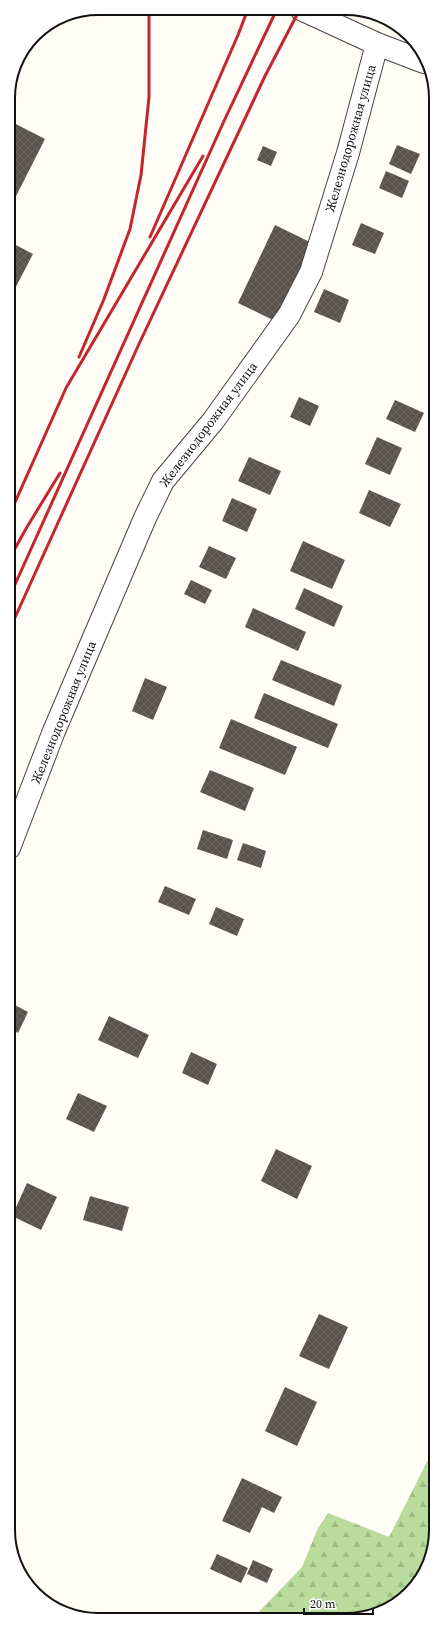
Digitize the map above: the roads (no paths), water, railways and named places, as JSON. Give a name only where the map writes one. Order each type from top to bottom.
[{"type":"street","points":[[314,15],[377,44],[420,61]]},
{"type":"street","name":"Железнодорожная улица","points":[[15,830],[54,731],[142,526],[163,481],[213,421],[289,315],[311,272],[348,153],[377,44]]},
{"type":"railway","points":[[79,357],[104,299],[130,229],[141,175],[149,97],[149,15]]},
{"type":"railway","points":[[150,237],[246,15]]},
{"type":"railway","points":[[15,584],[224,121],[274,15]]},
{"type":"railway","points":[[15,618],[139,344],[265,76],[297,15]]},
{"type":"railway","points":[[15,502],[66,388],[203,156]]},
{"type":"railway","points":[[15,548],[60,473]]}]
